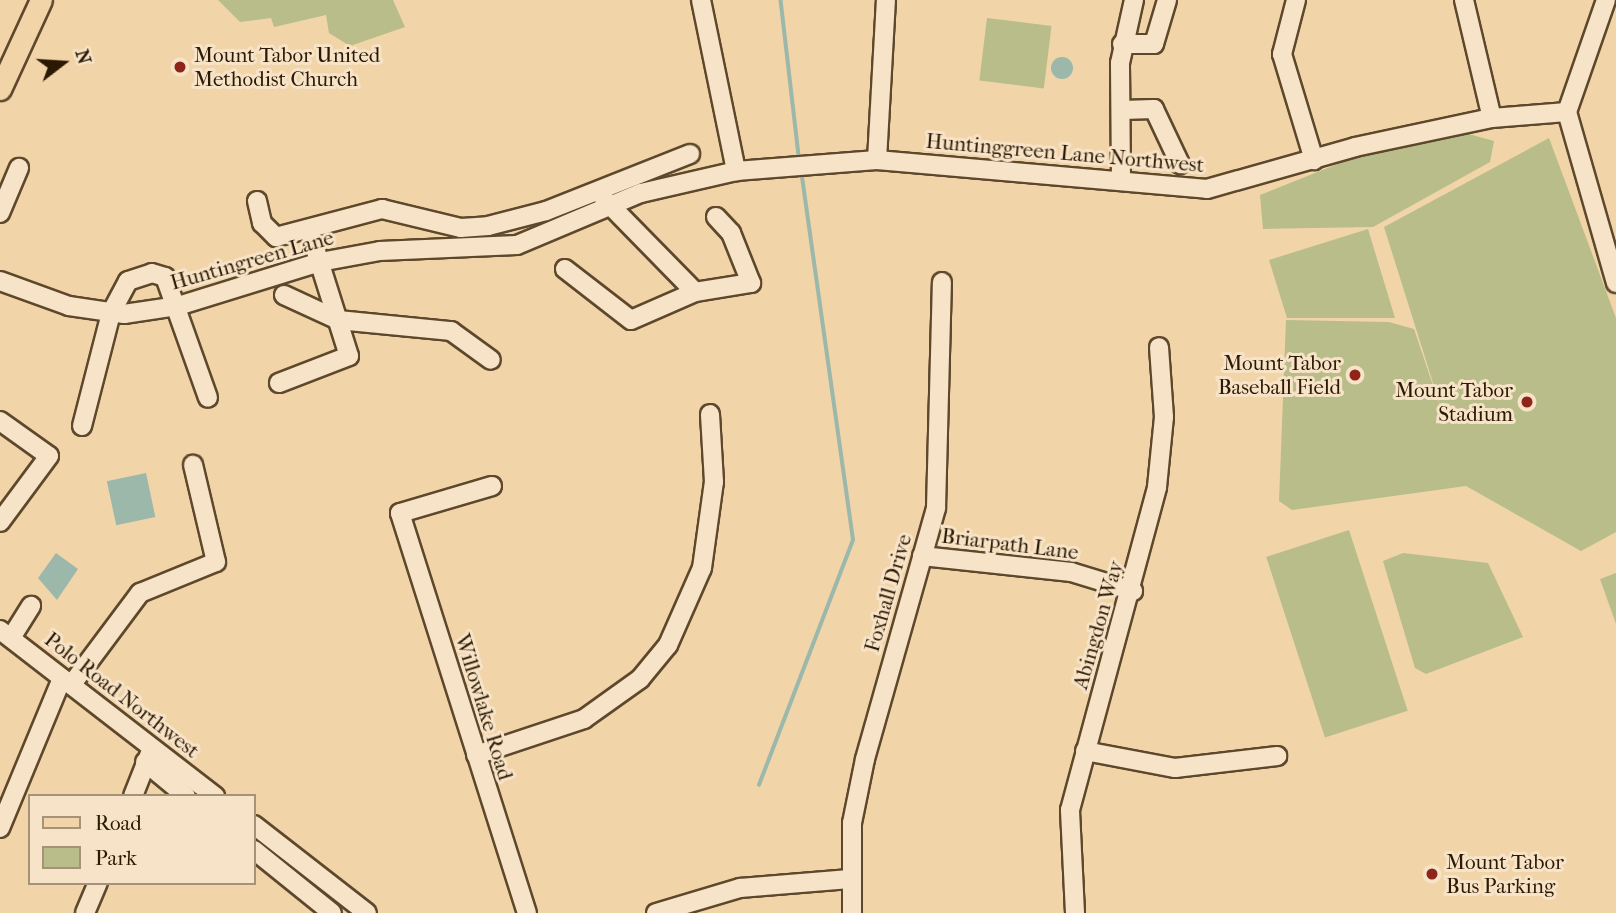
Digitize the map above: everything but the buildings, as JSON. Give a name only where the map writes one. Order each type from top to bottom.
[{"type":"main road","points":[[0,89],[41,0]]},
{"type":"street","points":[[701,0],[736,171]]},
{"type":"street","points":[[877,160],[886,0]]},
{"type":"street","points":[[1121,180],[1122,44],[1135,0]]},
{"type":"street","points":[[1122,44],[1154,44],[1167,0]]},
{"type":"street","points":[[1296,0],[1282,54],[1314,160]]},
{"type":"street","points":[[1464,0],[1492,118]]},
{"type":"street","points":[[1606,0],[1567,112],[1616,283]]},
{"type":"street","points":[[1122,110],[1154,108],[1180,164]]},
{"type":"street","name":"Huntinggreen Lane Northwest","points":[[801,166],[877,160],[1207,189],[1314,160],[1492,118],[1567,112]]},
{"type":"street","points":[[257,201],[262,223],[276,237],[310,232],[382,209],[461,228],[488,226],[690,154]]},
{"type":"street","name":"Huntingreen Lane","points":[[1,287],[111,313],[178,306],[320,262],[380,251],[517,245],[611,206],[689,178],[801,166]]},
{"type":"street","points":[[0,213],[19,168]]},
{"type":"street","points":[[594,189],[695,292]]},
{"type":"street","points":[[565,269],[631,320],[695,292],[751,283],[732,233],[716,217]]},
{"type":"street","points":[[279,383],[349,356],[310,232]]},
{"type":"street","points":[[82,426],[111,313],[128,281],[162,272],[178,306],[208,398]]},
{"type":"street","name":"Foxhall Drive","points":[[852,913],[852,823],[865,759],[936,509],[942,282]]},
{"type":"street","points":[[284,295],[338,320],[451,331],[491,360]]},
{"type":"street","name":"Abingdon Way","points":[[1075,913],[1070,810],[1133,591],[1162,440],[1159,347]]},
{"type":"street","points":[[476,755],[584,719],[640,678],[668,645],[702,568],[714,482],[710,414]]},
{"type":"street","points":[[0,421],[49,456],[0,522]]},
{"type":"street","points":[[0,828],[67,681],[140,593],[216,562],[192,465]]},
{"type":"street","name":"Willowlake Road","points":[[492,486],[400,513],[527,913]]},
{"type":"street","name":"Briarpath Lane","points":[[922,556],[1071,572],[1133,591]]},
{"type":"street","points":[[5,634],[31,606]]},
{"type":"street","name":"Polo Road Northwest","points":[[5,634],[67,681],[149,755],[212,794]]},
{"type":"street","points":[[1085,751],[1175,768],[1277,756]]},
{"type":"street","points":[[134,794],[149,755],[184,794]]},
{"type":"street","points":[[256,827],[364,912]]},
{"type":"street","points":[[256,852],[332,913]]},
{"type":"street","points":[[656,913],[740,888],[850,879]]},
{"type":"street","points":[[85,913],[97,885]]},
{"type":"green space","points":[[218,0],[393,0],[405,27],[350,46],[329,33],[326,15],[274,27],[271,18],[240,22]]},
{"type":"green space","points":[[987,18],[1052,26],[1044,88],[979,81]]},
{"type":"green space","points":[[1465,133],[1494,141],[1490,162],[1373,227],[1263,229],[1260,195],[1350,159]]},
{"type":"green space","name":"Mount Tabor Stadium","points":[[1549,138],[1616,318],[1616,532],[1581,551],[1466,486],[1292,510],[1279,501],[1286,320],[1389,322],[1414,329],[1445,421],[1384,227]]},
{"type":"green space","points":[[1368,229],[1395,318],[1287,318],[1269,260]]},
{"type":"green space","points":[[1349,530],[1408,711],[1325,738],[1266,557]]},
{"type":"green space","points":[[1403,553],[1488,563],[1523,637],[1426,674],[1415,668],[1383,561]]},
{"type":"green space","points":[[1616,573],[1616,624],[1600,579]]},
{"type":"shaded area","points":[[1062,57],[1070,60],[1073,68],[1070,76],[1062,79],[1054,76],[1051,68],[1054,60]]},
{"type":"shaded area","points":[[146,473],[155,517],[116,525],[107,481]]},
{"type":"shaded area","points":[[56,553],[78,569],[57,600],[38,578]]},
{"type":"waterway","points":[[781,0],[799,155]]},
{"type":"waterway","points":[[759,785],[853,540],[802,176]]},
{"type":"place","name":"Mount Tabor United Methodist Church","points":[[180,67]]},
{"type":"place","name":"Mount Tabor Baseball Field","points":[[1355,375]]},
{"type":"place","name":"Mount Tabor Stadium","points":[[1527,402]]},
{"type":"place","name":"Mount Tabor Bus Parking","points":[[1432,874]]}]
